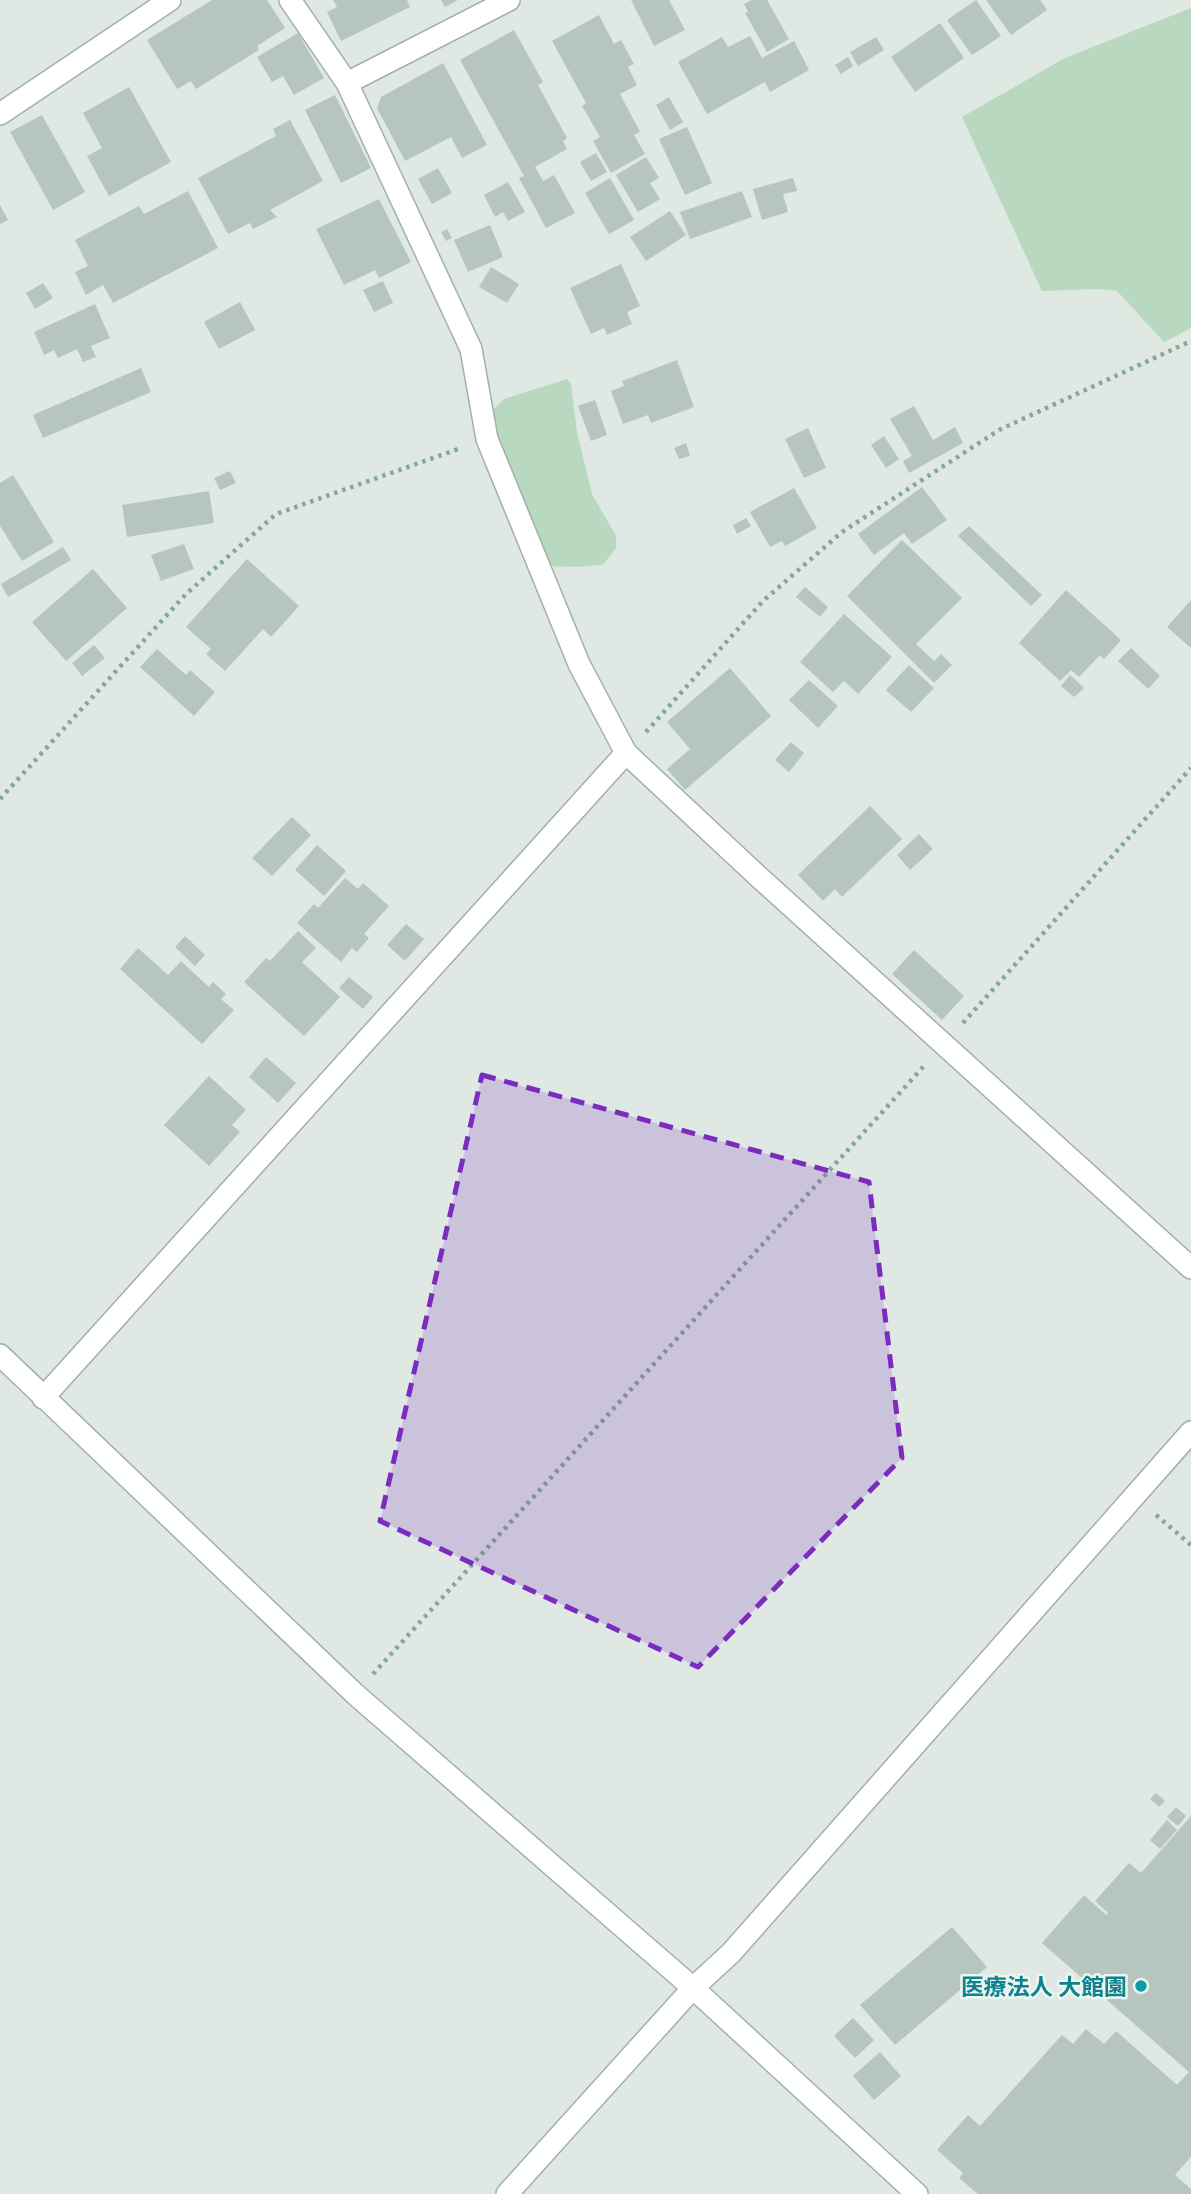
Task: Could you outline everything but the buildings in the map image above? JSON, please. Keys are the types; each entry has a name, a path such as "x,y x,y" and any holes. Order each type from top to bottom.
{"street":[{"path":"0,114 170,0"},
{"path":"290,0 347,83 471,349 487,439 579,664 626,753 761,879 1191,1268"},
{"path":"347,83 509,0"},
{"path":"43,1398 626,753"},
{"path":"0,1355 355,1694 693,1987 916,2194"},
{"path":"507,2194 693,1987 731,1953 1191,1432"}],"path":[{"path":"626,753 763,601 842,532 999,430 1191,341"},
{"path":"0,799 186,594 276,513 487,439"},
{"path":"355,1694 1191,768"},
{"path":"1135,1496 1191,1545"}],"highlighted area":[{"path":"482,1075 869,1182 902,1458 698,1667 380,1521"}],"green space":[{"path":"1191,8 1191,328 1164,342 1117,291 1042,291 962,117 1065,58"},
{"path":"567,379 571,384 577,432 592,494 616,536 616,548 603,565 549,566 490,413 504,399"}],"place":[{"name":"医療法人 大館園","path":"1141,1986"}]}
